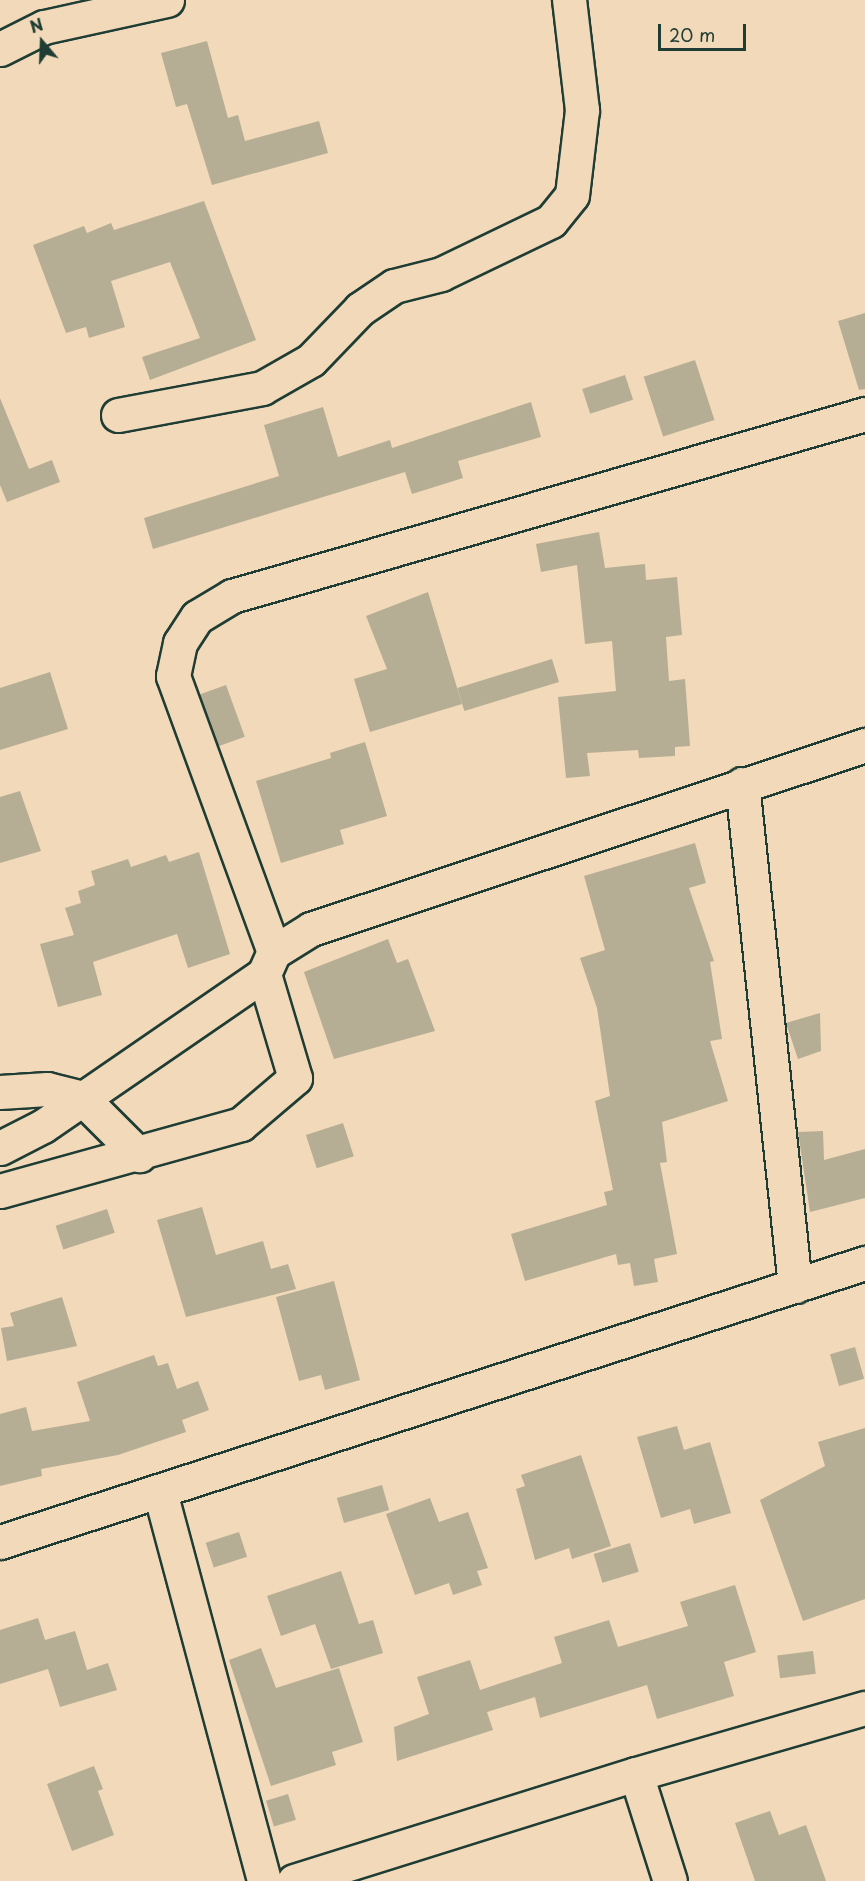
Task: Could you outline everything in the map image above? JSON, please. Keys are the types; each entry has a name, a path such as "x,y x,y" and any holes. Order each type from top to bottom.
{"street":[{"path":"0,49 44,27 167,0"},
{"path":"118,415 262,388 311,360 360,309 394,286 441,274 551,221 572,195 582,110 569,0"},
{"path":"0,1191 139,1155 241,1124 295,1078 269,963 172,676 180,643 197,617 232,596 865,414"},
{"path":"0,1148 43,1126 269,963 310,929 351,912 865,745"},
{"path":"742,784 795,1286"},
{"path":"0,1092 46,1089 82,1098 139,1155"},
{"path":"0,1542 865,1263"},
{"path":"160,1492 264,1881"},
{"path":"294,1881 636,1774 865,1708"},
{"path":"636,1774 670,1881"}],"building":[{"path":"207,41 228,118 238,115 245,141 319,121 328,153 212,185 187,104 176,107 161,53"},
{"path":"204,201 256,340 150,380 142,357 200,338 170,262 111,281 125,327 89,338 86,327 66,333 33,245 84,226 87,233 111,223 114,230"},
{"path":"865,313 865,389 859,390 838,321"},
{"path":"695,360 714,420 663,437 644,377"},
{"path":"625,375 633,400 590,414 582,389"},
{"path":"0,398 29,469 52,460 60,482 7,502 0,485"},
{"path":"531,402 541,437 458,461 463,478 412,494 405,472 153,549 144,518 279,476 264,425 323,407 338,457 390,440 392,448"},
{"path":"599,532 605,568 645,564 646,580 677,577 682,635 666,637 669,681 685,679 690,746 675,747 675,756 639,758 638,750 587,753 590,776 566,778 558,697 616,691 612,641 585,644 577,565 541,572 536,544"},
{"path":"428,592 462,704 370,732 354,679 387,669 366,616"},
{"path":"552,659 559,682 464,711 457,688"},
{"path":"50,672 68,729 0,750 0,688"},
{"path":"226,685 245,737 218,746 200,695"},
{"path":"365,742 387,816 340,830 344,844 281,863 256,781 331,758 330,753"},
{"path":"20,791 41,851 0,863 0,797"},
{"path":"695,843 706,883 689,888 714,961 710,962 722,1039 710,1041 728,1101 662,1122 667,1162 660,1163 677,1254 654,1259 658,1282 634,1286 630,1263 618,1265 616,1254 525,1281 511,1234 607,1205 604,1192 613,1190 595,1101 610,1096 597,1008 580,958 605,950 584,876"},
{"path":"199,852 230,954 188,968 177,934 93,962 102,995 58,1007 40,944 74,935 65,908 81,903 78,891 95,885 91,871 128,859 131,867 166,855 169,862"},
{"path":"388,939 397,963 408,959 435,1031 334,1059 304,972"},
{"path":"820,1013 821,1051 798,1059 786,1023"},
{"path":"343,1123 354,1156 317,1168 306,1135"},
{"path":"823,1131 824,1160 865,1149 865,1198 810,1212 798,1132"},
{"path":"202,1207 216,1255 263,1241 271,1269 288,1264 296,1289 186,1317 157,1220"},
{"path":"107,1209 115,1233 63,1249 56,1226"},
{"path":"334,1281 360,1380 325,1390 321,1375 299,1381 276,1297"},
{"path":"62,1297 77,1346 7,1361 1,1328 14,1326 10,1313"},
{"path":"855,1347 864,1379 839,1386 830,1354"},
{"path":"154,1355 158,1366 168,1363 177,1389 198,1381 209,1410 182,1420 186,1432 118,1455 41,1469 42,1476 0,1486 0,1414 26,1407 32,1431 90,1421 77,1382"},
{"path":"677,1426 684,1450 710,1442 731,1513 694,1524 690,1509 661,1518 637,1437"},
{"path":"865,1428 865,1599 803,1621 760,1500 825,1466 818,1442"},
{"path":"581,1455 611,1546 572,1559 569,1548 535,1560 516,1489 525,1486 521,1475"},
{"path":"382,1485 389,1510 344,1523 337,1498"},
{"path":"430,1498 439,1522 468,1512 488,1568 477,1571 482,1585 453,1595 449,1583 415,1595 386,1514"},
{"path":"239,1532 247,1557 214,1568 206,1543"},
{"path":"630,1543 639,1572 602,1583 594,1554"},
{"path":"341,1571 359,1624 373,1620 383,1653 331,1669 315,1624 281,1636 267,1596"},
{"path":"735,1585 756,1652 724,1662 734,1696 657,1719 647,1685 540,1718 535,1697 487,1712 493,1730 397,1761 394,1727 429,1714 417,1677 470,1660 480,1690 562,1663 554,1637 609,1620 618,1647 688,1626 680,1602"},
{"path":"38,1618 45,1640 75,1631 87,1670 108,1663 117,1690 60,1707 48,1669 0,1684 0,1630"},
{"path":"261,1648 276,1688 339,1668 363,1742 332,1752 336,1765 271,1786 229,1660"},
{"path":"813,1651 816,1674 780,1678 777,1655"},
{"path":"94,1766 103,1789 98,1791 114,1835 72,1851 47,1784"},
{"path":"288,1794 296,1820 274,1827 266,1801"},
{"path":"770,1811 779,1835 806,1825 826,1881 755,1881 735,1823"}]}
